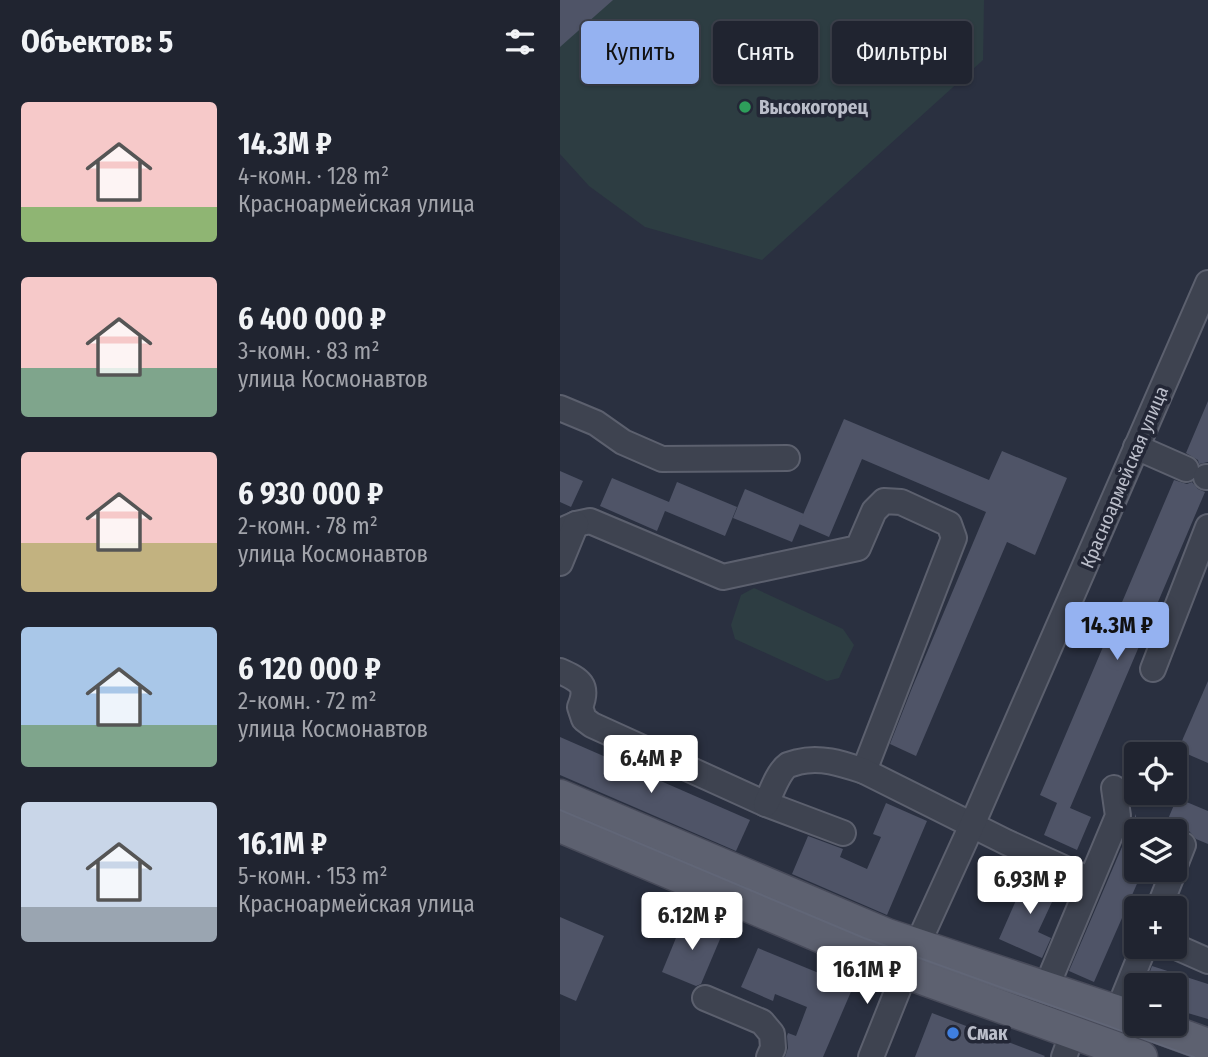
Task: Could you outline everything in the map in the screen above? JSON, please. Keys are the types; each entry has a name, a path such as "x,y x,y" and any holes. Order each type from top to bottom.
{"main road":[{"path":"560,796 874,930 911,959 1046,988 1124,1013"},
{"path":"560,826 911,959 1069,1044 1141,1057"},
{"path":"1184,1036 1208,1045"}],"street":[{"name":"Красноармейская улица","path":"872,1057 911,959 1208,283"},
{"path":"560,408 596,422 623,442 662,459 788,458"},
{"path":"1136,447 1200,474"},
{"path":"560,563 568,527 590,521 723,577 858,548 874,512 884,501 901,502 949,524 954,538 864,771"},
{"path":"1153,669 1208,527"},
{"path":"560,671 574,677 583,687 584,696 580,708 584,719 592,725 766,804 843,833"},
{"path":"766,804 777,780 788,765 819,760 841,763 864,771 1090,880"},
{"path":"1046,988 1118,816 1114,788"},
{"path":"1187,952 1208,961"},
{"path":"705,998 762,1022 772,1034 773,1048 769,1057"}],"shaded area":[{"name":"Высокогорец","path":"560,0 984,0 983,60 972,70 972,21 832,21 832,84 956,84 762,260 645,227 589,186 560,154"},
{"path":"754,588 843,629 854,645 839,678 827,681 735,639 731,625 741,595"}],"building":[{"path":"560,0 613,0 589,21 581,21 581,28 560,47"},
{"path":"1208,401 1208,462 1199,464 1198,460 1186,453"},
{"path":"844,419 989,480 1002,451 1067,478 1035,555 1007,542 916,756 890,744 986,512 862,459 829,537 799,524"},
{"path":"560,471 583,481 571,507 560,502"},
{"path":"612,478 669,502 677,482 737,507 725,536 665,511 657,531 600,506"},
{"path":"1174,480 1187,484 1192,482 1205,492 1070,808 1091,817 1077,850 1044,835 1057,803 1040,795"},
{"path":"745,489 804,514 792,542 733,518"},
{"path":"1208,681 1208,763 1187,754 1187,742 1181,742"},
{"path":"560,737 750,820 736,851 560,775"},
{"path":"1187,802 1208,811 1208,844 1187,831 1187,819 1168,819 1174,805 1187,805"},
{"path":"886,803 927,821 887,915 792,874 808,836 843,849 840,857 867,869 881,837 873,834"},
{"path":"1124,842 1124,882 1138,882 1132,896 1124,896 1124,913 1094,982 1069,971"},
{"path":"1028,873 1059,887 1038,932 1051,938 1042,958 999,939"},
{"path":"685,916 723,932 701,984 696,986 662,972"},
{"path":"560,917 604,936 576,1001 560,994"},
{"path":"758,948 853,987 823,1057 785,1057 788,1033 796,1036 807,1007 775,994 773,1001 741,987"},
{"path":"1152,966 1174,973 1149,973"},
{"path":"1187,977 1208,984 1208,1019 1187,1013"},
{"path":"932,1013 1045,1056 915,1057"}],"tram line":[{"path":"560,810 864,938 1194,1057"}],"place":[{"name":"Высокогорец","path":"745,107"},
{"name":"Смак","path":"953,1033"}]}
